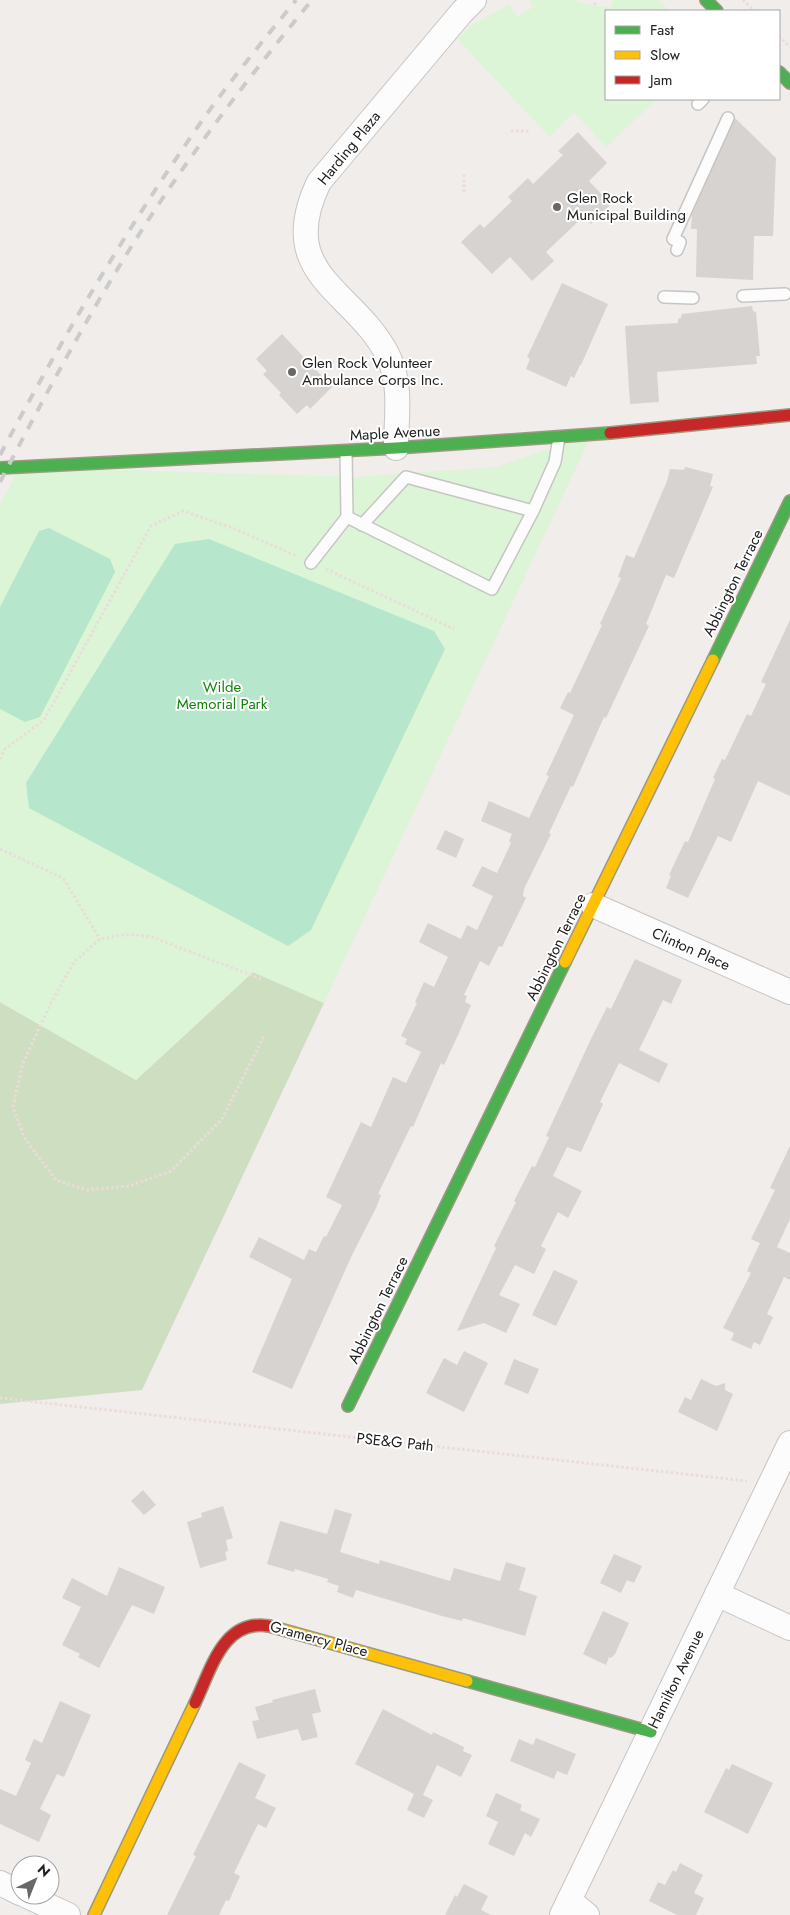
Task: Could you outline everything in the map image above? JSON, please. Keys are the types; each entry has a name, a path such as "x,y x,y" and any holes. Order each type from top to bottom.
{"street":[{"name":"Harding Plaza","path":"396,448 397,382 389,359 376,336 322,279 310,254 307,243 306,222 310,201 319,182 474,0"},
{"path":"706,0 716,10"},
{"path":"780,73 790,83"},
{"name":"Maple Avenue","path":"0,468 346,451 560,437 790,415"},
{"name":"Abbington Terrace","path":"348,1406 790,501"},
{"name":"Clinton Place","path":"592,905 790,992"},
{"name":"Hamilton Avenue","path":"573,1910 651,1732 790,1443"},
{"path":"717,1594 790,1628"},
{"name":"Gramercy Place","path":"94,1915 224,1642 235,1631 249,1625 263,1624 277,1627 651,1732"},
{"path":"46,1905 68,1915"}],"lane":[{"path":"677,250 680,242 673,239 728,118"},
{"path":"743,296 785,294"},
{"path":"664,297 693,298"},
{"path":"347,517 492,588 534,511 555,462 560,437"},
{"path":"312,563 347,517 346,451"},
{"path":"362,525 406,477 534,511"}],"path":[{"path":"595,5 596,0"},
{"path":"743,0 753,10"},
{"path":"780,37 790,47"},
{"path":"511,131 529,131"},
{"path":"464,174 464,192"},
{"path":"0,759 5,749 44,720 151,526 183,511 235,529 454,629"},
{"path":"0,849 62,878 100,939"},
{"path":"261,979 152,937 130,934 100,939 74,962 51,1003 23,1063 13,1107 25,1139 56,1180 87,1190 129,1186 171,1171 222,1119 264,1036"},
{"name":"PSE&G Path","path":"0,1398 770,1484"}],"green space":[{"path":"529,0 577,0 577,2 610,8 613,0 658,0 669,10 605,10 605,100 656,100 606,147 574,112 550,137 460,42 459,37 475,22 509,4 518,17 533,7"},
{"name":"Wilde Memorial Park","path":"592,434 324,1003 253,972 136,1080 0,1002 0,505 20,467 358,477 496,467"},
{"path":"49,528 110,559 115,572 40,717 25,722 0,709 0,607 39,531"},
{"path":"209,539 434,631 445,649 311,930 288,946 29,808 26,783 175,544"},
{"path":"253,972 324,1003 142,1390 0,1404 0,1002 136,1080"}],"building":[{"path":"735,118 776,158 773,236 754,236 753,280 696,277 697,229 691,229 692,214"},
{"name":"Glen Rock Municipal Building","path":"578,132 607,163 589,181 611,204 591,224 584,216 546,252 554,261 532,281 510,257 492,274 461,242 480,224 484,228 512,201 508,197 528,178 533,184 563,155 558,151"},
{"path":"562,283 608,304 581,365 574,378 571,376 566,387 526,369 530,359 527,357"},
{"path":"752,306 753,311 756,312 760,356 756,356 757,364 657,372 659,402 630,404 625,326 678,323 678,319 681,318 682,314"},
{"name":"Glen Rock Volunteer Ambulance Corps Inc.","path":"282,334 332,387 310,409 307,405 297,414 263,374 267,371 256,359"},
{"path":"685,467 713,474 710,486 713,487 674,578 666,575 646,624 649,626 606,718 604,717 573,787 571,786 549,833 551,834 524,889 523,896 526,898 502,947 499,946 489,966 480,961 464,995 467,996 465,1002 471,1005 459,1033 444,1065 441,1063 413,1127 411,1126 378,1194 381,1195 376,1208 352,1255 292,1389 252,1372 292,1279 249,1257 259,1237 304,1260 309,1249 316,1252 324,1236 326,1237 342,1205 326,1197 361,1122 371,1127 393,1077 406,1083 421,1052 405,1044 407,1039 401,1036 417,1003 415,1002 424,982 434,987 448,957 419,942 428,923 461,939 467,925 477,930 493,896 472,886 482,866 497,873 511,843 509,841 512,834 481,821 489,801 529,818 549,776 546,775 574,715 560,708 568,692 570,693 602,625 600,624 621,578 618,577 626,555 634,558 667,481 670,469 684,470"},
{"path":"790,620 790,796 758,781 731,842 718,836 688,898 666,888 671,876 669,875 685,841 688,842 722,759 725,760 747,714 751,716 766,684 761,682"},
{"path":"445,830 464,839 456,858 436,849"},
{"path":"635,959 682,980 671,1004 663,1000 639,1050 668,1064 659,1083 619,1063 600,1102 603,1104 581,1152 567,1147 553,1176 582,1191 568,1218 558,1212 541,1246 546,1249 534,1274 515,1265 499,1295 520,1304 506,1333 484,1323 457,1331 496,1248 494,1246 516,1202 514,1201 532,1166 535,1167 549,1137 546,1136 590,1041 607,1007 611,1009"},
{"path":"790,1146 790,1219 777,1247 790,1253 790,1280 784,1277 767,1314 773,1317 760,1345 754,1342 751,1349 731,1340 734,1333 723,1328 751,1273 747,1271 760,1243 751,1239 775,1190 770,1188"},
{"path":"554,1270 578,1281 556,1326 532,1315"},
{"path":"464,1351 488,1363 464,1412 426,1393 444,1358 457,1365"},
{"path":"514,1359 539,1369 528,1394 504,1384"},
{"path":"701,1379 716,1386 725,1383 725,1390 733,1394 717,1431 678,1412 685,1397 691,1400"},
{"path":"143,1490 156,1505 144,1515 131,1501"},
{"path":"223,1506 233,1538 226,1540 228,1551 225,1552 227,1560 200,1568 187,1522 202,1517 201,1513"},
{"path":"335,1509 352,1514 340,1552 379,1564 380,1560 450,1581 454,1568 500,1581 506,1562 526,1568 519,1590 537,1596 525,1636 463,1618 462,1621 442,1616 356,1590 353,1598 337,1592 339,1586 327,1582 328,1579 295,1569 294,1572 267,1564 280,1521 327,1534"},
{"path":"614,1554 642,1566 634,1583 627,1580 621,1593 600,1583"},
{"path":"119,1567 165,1587 154,1614 132,1605 99,1668 78,1657 80,1654 62,1645 81,1607 62,1598 72,1578 107,1596"},
{"path":"603,1611 629,1623 615,1654 611,1658 609,1657 606,1665 583,1654"},
{"path":"315,1689 321,1712 312,1714 318,1737 302,1741 298,1729 257,1739 252,1721 259,1720 255,1707 273,1702 272,1700"},
{"path":"60,1701 91,1715 64,1777 57,1774 40,1809 51,1815 39,1842 0,1824 0,1789 16,1796 31,1763 25,1760 34,1739 42,1743"},
{"path":"383,1709 432,1735 433,1732 464,1747 463,1751 472,1755 461,1777 437,1765 423,1795 433,1800 424,1818 407,1810 414,1794 355,1764"},
{"path":"536,1738 576,1754 567,1775 557,1771 554,1779 510,1761 519,1739 533,1745"},
{"path":"239,1762 266,1775 255,1798 276,1808 266,1828 258,1824 234,1873 240,1876 229,1901 226,1900 219,1915 167,1915 196,1856 193,1855"},
{"path":"732,1764 773,1783 748,1834 704,1812 726,1768 729,1770"},
{"path":"496,1793 522,1805 520,1810 540,1819 531,1837 525,1833 514,1856 488,1844 498,1822 486,1816"},
{"path":"680,1863 703,1875 694,1893 704,1898 696,1915 677,1915 649,1901 658,1882 665,1885 673,1870 676,1872"},
{"path":"464,1884 488,1896 481,1910 491,1915 445,1915 455,1895 457,1897"}],"railway":[{"path":"0,455 70,329 172,165 210,109 296,0"},
{"path":"0,482 71,349 139,235 210,131 312,0"}],"traffic: fast":[{"path":"706,0 716,10"},
{"path":"780,73 790,83"},
{"path":"0,468 396,448 610,433"},
{"path":"713,660 790,501"},
{"path":"348,1406 565,962"},
{"path":"467,1681 651,1732"}],"traffic: slow":[{"path":"565,962 713,660"},
{"path":"269,1626 467,1681"},
{"path":"94,1915 195,1703"}],"traffic: jam":[{"path":"610,433 790,415"},
{"path":"195,1703 213,1662 230,1638 240,1630 253,1626 269,1626"}],"place":[{"name":"Glen Rock Municipal Building","path":"557,207"},
{"name":"Glen Rock Volunteer Ambulance Corps Inc.","path":"292,372"}]}
